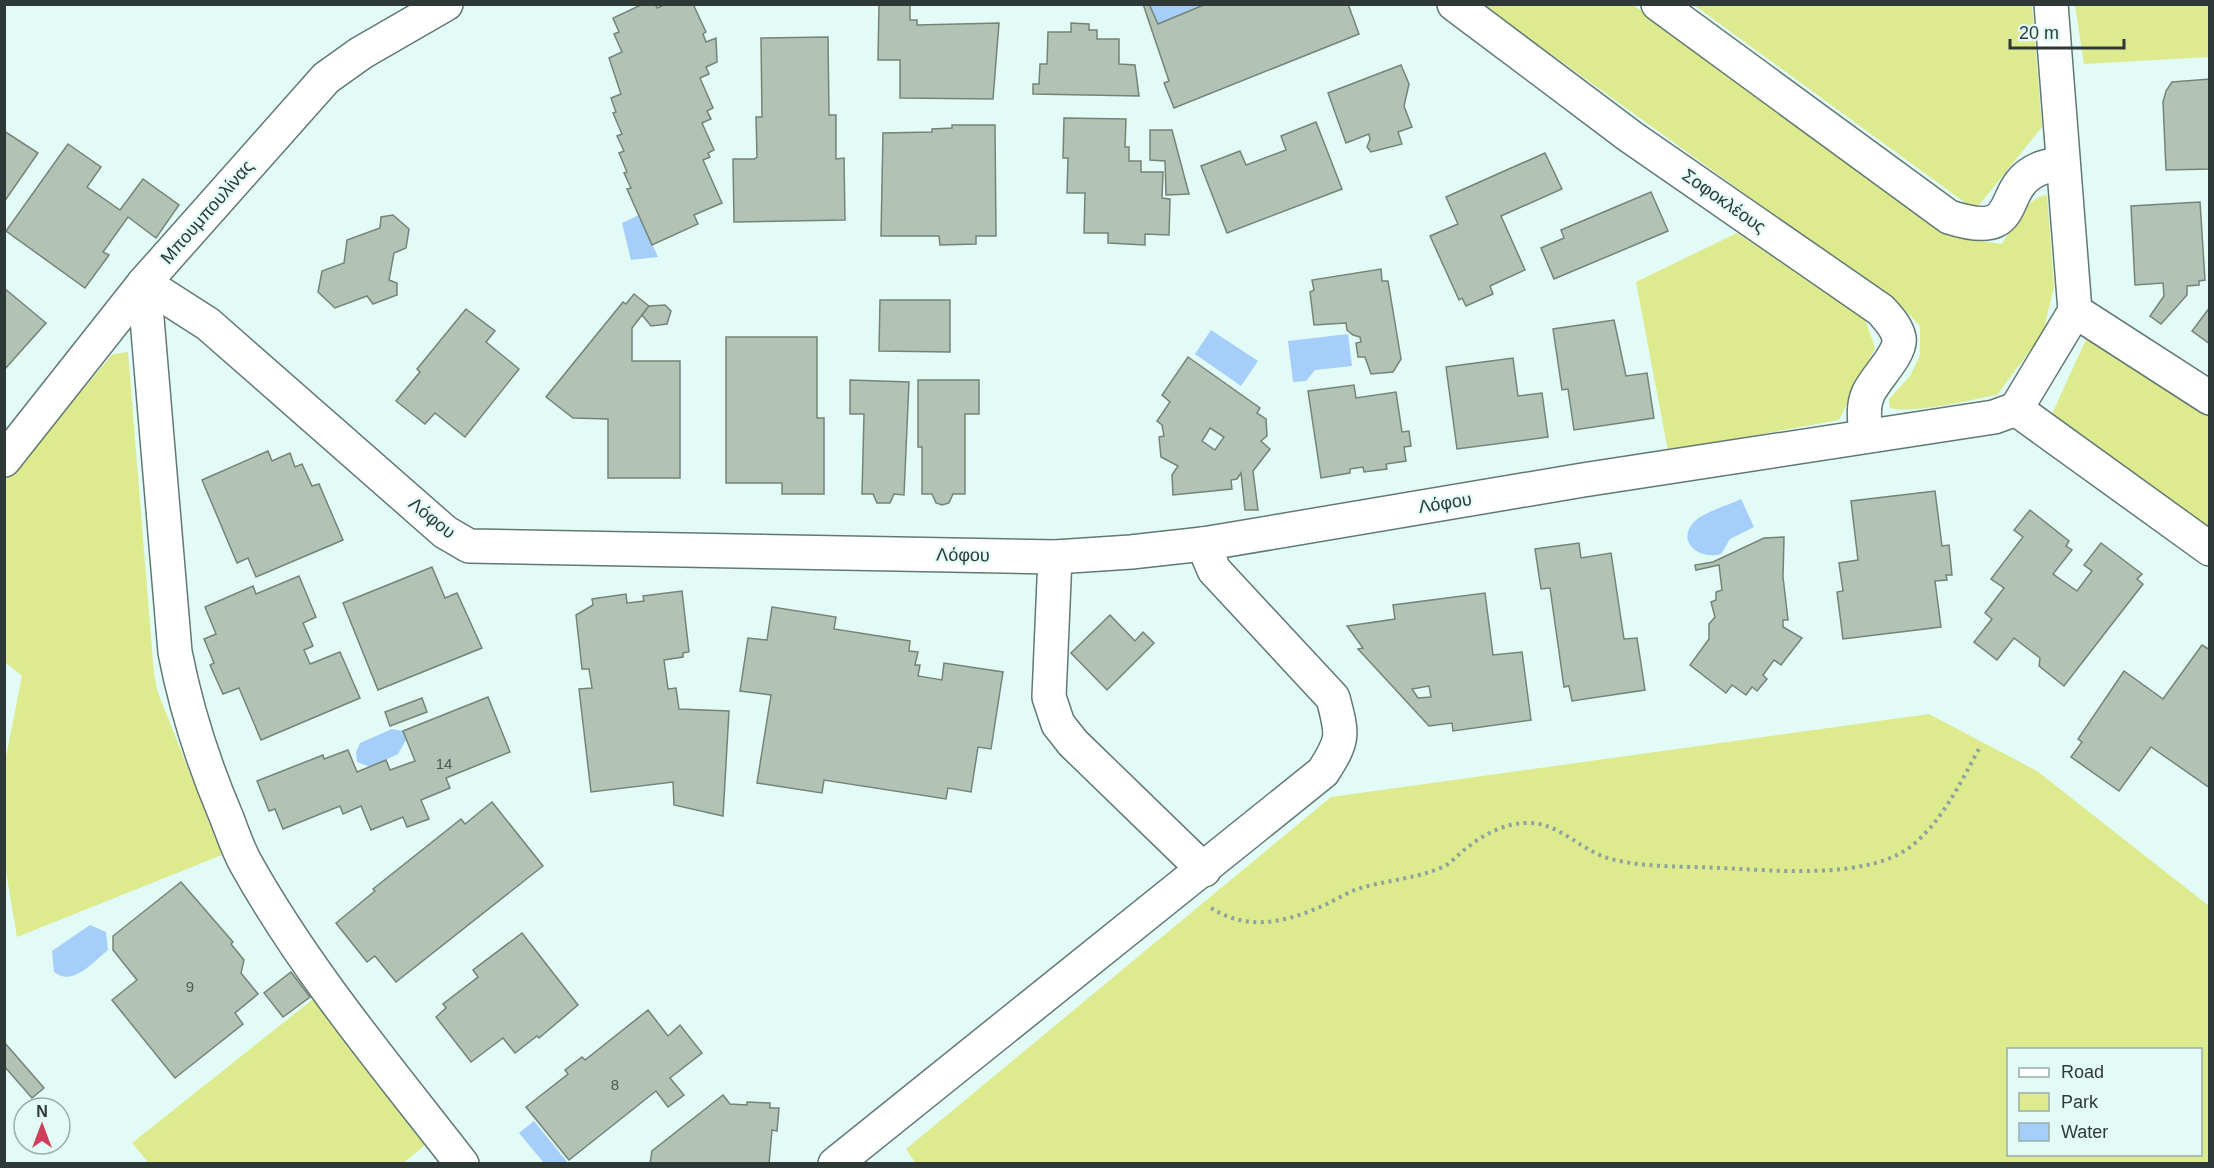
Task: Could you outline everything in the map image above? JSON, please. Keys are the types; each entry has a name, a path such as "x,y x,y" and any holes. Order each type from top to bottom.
{"street":[{"name":"Μπουμπουλίνας","path":"4,459 144,283 326,78 361,53 446,4"},
{"name":"Σοφοκλέους","path":"1454,4 1631,137 1881,310 1899,337 1898,349 1867,396 1864,411 1866,436"},
{"path":"1658,4 1948,217 1970,224 1987,224 2002,217 2026,177 2039,169 2062,164"},
{"path":"2051,4 2075,311 2016,409 2210,549"},
{"name":"Λόφου","path":"144,283 208,324 445,532 469,546 1055,557 1203,544 1994,417 2016,409"},
{"path":"144,283 175,651 184,700 199,750 244,860 288,930 331,995 462,1164"},
{"path":"2075,311 2210,398"},
{"path":"835,1164 1323,772 1341,745 1340,723 1334,698 1214,570 1203,544"},
{"path":"1055,557 1049,697 1058,724 1196,876"}],"path":[{"path":"1196,876 1211,909 1235,921 1266,923 1311,911 1362,887 1412,878 1446,866 1494,830 1525,823 1552,826 1579,844 1610,859 1650,865 1801,872 1851,868 1887,859 1913,845 1942,815 1980,747"}],"green space":[{"path":"1483,5 1633,5 1923,210 1973,240 2002,244 2026,207 2039,197 2047,195 2054,287 2043,333 1997,395 1927,408 1890,408 1889,399 1910,376 1920,355 1920,326 1902,307"},
{"path":"1694,5 2032,5 2042,127 1975,210"},
{"path":"2075,5 2209,5 2209,57 2084,64"},
{"path":"1737,233 1865,319 1875,348 1839,420 1668,451 1636,282"},
{"path":"2088,335 2209,416 2209,534 2052,414"},
{"path":"128,352 154,674 157,690 222,855 17,937 4,860 5,762 22,676 5,662 5,480 113,354"},
{"path":"1929,714 2037,771 2209,906 2209,1163 916,1164 906,1149 1331,797"},
{"path":"317,996 430,1141 402,1164 149,1163 132,1143"}],"water":[{"path":"1149,5 1206,5 1158,24"},
{"path":"639,215 658,257 631,260 622,223"},
{"path":"1211,330 1258,361 1241,386 1195,354"},
{"path":"1348,334 1352,366 1315,370 1306,381 1293,382 1288,341"},
{"path":"1741,499 1754,527 1730,539 1721,554 1706,554 1693,548 1687,537 1693,523 1709,512"},
{"path":"392,729 403,731 406,740 398,754 370,767 357,762 356,752 360,743"},
{"path":"90,925 106,932 108,950 75,975 61,976 54,972 52,951"},
{"path":"534,1121 568,1163 544,1163 519,1133"}],"building":[{"path":"643,4 655,4 657,8 666,4 693,4 706,32 703,34 706,42 716,38 717,62 706,67 709,74 700,78 713,108 707,111 711,119 702,123 714,150 708,153 710,157 703,160 722,203 694,215 698,224 652,245 627,189 631,188 619,153 624,151 617,136 622,134 613,113 616,112 611,98 621,94 609,58 622,52 614,34 619,32 613,18"},
{"path":"879,4 910,4 910,20 917,20 917,25 999,23 993,99 900,98 900,60 878,60"},
{"path":"1143,4 1149,4 1158,24 1206,4 1348,4 1359,34 1174,108 1164,83 1169,81"},
{"path":"1071,23 1089,24 1089,30 1097,30 1097,39 1119,39 1119,64 1135,65 1139,96 1033,94 1033,84 1039,84 1040,64 1047,64 1048,32 1071,32"},
{"path":"828,37 829,115 836,115 836,159 844,158 845,220 734,222 733,159 757,157 756,117 762,117 761,38"},
{"path":"1401,65 1409,84 1404,106 1412,127 1398,132 1402,144 1371,152 1367,147 1369,134 1346,143 1328,93"},
{"path":"2210,79 2210,169 2166,170 2163,102 2166,91 2172,82"},
{"path":"1064,118 1126,119 1125,147 1129,147 1129,161 1141,161 1141,172 1163,172 1162,198 1170,199 1169,235 1145,234 1145,245 1108,243 1108,233 1084,233 1085,193 1067,193 1068,158 1063,158"},
{"path":"1316,122 1342,189 1227,233 1201,166 1240,151 1246,165 1286,150 1281,136"},
{"path":"952,125 995,125 996,236 976,236 976,244 940,245 939,236 881,236 883,133 932,132 932,129 952,128"},
{"path":"1150,130 1172,130 1189,194 1166,195 1165,161 1150,160"},
{"path":"4,131 38,153 4,202"},
{"path":"68,144 101,167 87,187 120,210 143,179 179,205 156,238 128,217 103,252 109,255 85,288 6,231"},
{"path":"1545,153 1562,189 1501,216 1525,270 1490,286 1493,294 1466,306 1462,298 1459,300 1430,236 1458,224 1446,197"},
{"path":"1651,192 1668,231 1554,279 1541,248 1564,238 1561,230"},
{"path":"2200,202 2205,280 2199,281 2199,285 2187,286 2187,295 2161,324 2150,316 2164,296 2163,283 2135,285 2131,206"},
{"path":"393,215 409,229 406,248 394,253 389,280 397,283 397,295 373,304 367,296 335,308 318,292 322,271 344,263 347,240 380,228 381,217"},
{"path":"1381,269 1382,281 1388,281 1401,359 1393,372 1371,374 1365,357 1358,357 1356,343 1361,342 1360,337 1347,330 1346,323 1314,325 1310,292 1314,290 1312,280"},
{"path":"4,288 46,323 4,370"},
{"path":"634,294 649,306 632,328 632,361 680,361 680,478 608,478 608,419 573,418 546,397 623,302 626,304"},
{"path":"880,300 950,300 950,352 879,351"},
{"path":"665,305 671,311 667,324 651,326 642,315 649,306"},
{"path":"2210,307 2210,344 2192,331"},
{"path":"466,309 495,331 486,342 519,369 465,437 435,413 425,424 396,401 420,372 417,369"},
{"path":"1614,320 1626,376 1647,373 1654,418 1574,430 1568,389 1562,390 1553,329"},
{"path":"726,337 817,337 817,418 824,418 824,494 782,494 782,483 726,483"},
{"path":"1188,357 1260,408 1257,413 1266,419 1267,436 1261,441 1270,449 1253,471 1258,510 1245,510 1241,473 1237,479 1231,480 1232,489 1173,495 1172,475 1178,466 1161,457 1159,437 1164,436 1162,425 1157,421 1170,402 1162,395","holes":["1210,428 1224,437 1215,450 1202,441"]},
{"path":"1513,358 1518,396 1542,393 1548,437 1457,449 1446,367"},
{"path":"850,380 909,382 904,495 894,494 890,503 877,503 873,494 862,494 864,414 850,414"},
{"path":"918,380 979,380 979,414 965,414 965,494 953,494 949,503 942,505 936,503 932,494 922,494 922,447 918,447"},
{"path":"1354,385 1356,398 1396,392 1402,432 1409,431 1411,446 1404,447 1406,461 1386,464 1387,469 1364,472 1363,467 1350,469 1350,473 1321,478 1308,391"},
{"path":"268,451 272,461 290,453 295,467 302,464 312,486 319,484 343,540 256,577 248,558 237,563 202,480"},
{"path":"1935,491 1942,546 1949,545 1952,575 1946,575 1947,580 1935,581 1941,627 1843,639 1837,592 1843,591 1839,563 1858,560 1851,501"},
{"path":"2030,510 2069,541 2066,546 2072,550 2053,574 2077,591 2092,571 2084,565 2101,543 2142,574 2137,579 2143,584 2064,686 2039,666 2040,658 2014,638 1997,660 1974,642 1992,619 1985,613 2004,588 1991,579 2023,537 2014,530"},
{"path":"1784,537 1783,577 1788,620 1783,620 1783,627 1802,638 1781,665 1774,660 1763,675 1767,679 1757,691 1752,687 1746,695 1732,685 1726,693 1690,665 1709,639 1709,624 1715,617 1711,602 1716,600 1716,592 1722,590 1719,565 1696,570 1695,565 1713,562 1764,538"},
{"path":"1579,543 1581,558 1611,553 1624,639 1637,638 1645,690 1572,701 1569,686 1564,687 1550,588 1541,589 1535,549"},
{"path":"432,567 445,598 457,593 482,648 378,690 343,603"},
{"path":"299,576 316,617 303,623 313,646 304,650 310,664 340,652 360,698 261,740 239,688 223,694 210,665 214,663 204,639 216,634 205,607 253,586 256,594"},
{"path":"682,591 689,652 683,653 683,657 664,660 668,689 676,688 679,709 729,711 723,816 674,805 673,782 591,792 579,689 592,688 589,669 582,669 576,615 593,605 592,599 626,594 627,603 644,601 643,596"},
{"path":"1485,593 1493,655 1522,652 1531,720 1453,731 1452,723 1429,726 1358,649 1363,648 1347,626 1395,619 1393,605","holes":["1429,686 1431,697 1418,698 1412,689"]},
{"path":"772,607 836,617 834,629 910,641 909,651 918,652 915,665 920,665 918,676 942,680 944,663 1003,672 991,749 978,747 971,792 948,788 946,799 824,780 822,793 757,783 771,695 740,691 748,638 767,640"},
{"path":"1110,615 1135,641 1143,632 1154,643 1107,690 1071,653"},
{"path":"2202,645 2210,650 2210,788 2151,747 2119,791 2071,757 2082,742 2078,739 2124,671 2163,699"},
{"path":"488,697 510,752 446,778 450,788 421,800 429,819 407,827 403,817 371,830 361,806 343,814 340,806 283,829 275,809 269,811 257,781 323,755 324,759 348,750 357,772 386,760 390,770 415,761 403,731"},
{"path":"422,698 427,712 390,726 385,712"},
{"path":"492,802 543,866 396,982 375,956 367,962 336,923 375,891 373,889 461,819 465,824"},
{"path":"181,882 233,942 231,944 244,960 241,973 258,994 235,1013 243,1024 175,1078 112,1000 137,980 113,950 113,936"},
{"path":"522,933 578,1005 539,1038 537,1036 515,1053 503,1038 471,1062 436,1017 446,1008 443,1004 478,977 473,970"},
{"path":"291,972 310,997 283,1017 264,993"},
{"path":"648,1010 668,1036 680,1025 702,1053 670,1078 684,1095 668,1107 656,1091 569,1160 526,1107 568,1074 565,1070 582,1057 585,1060"},
{"path":"4,1042 44,1088 34,1096 30,1096 4,1066"},
{"path":"723,1095 730,1104 770,1103 770,1108 779,1108 777,1131 772,1130 769,1164 650,1164 652,1151"}]}
